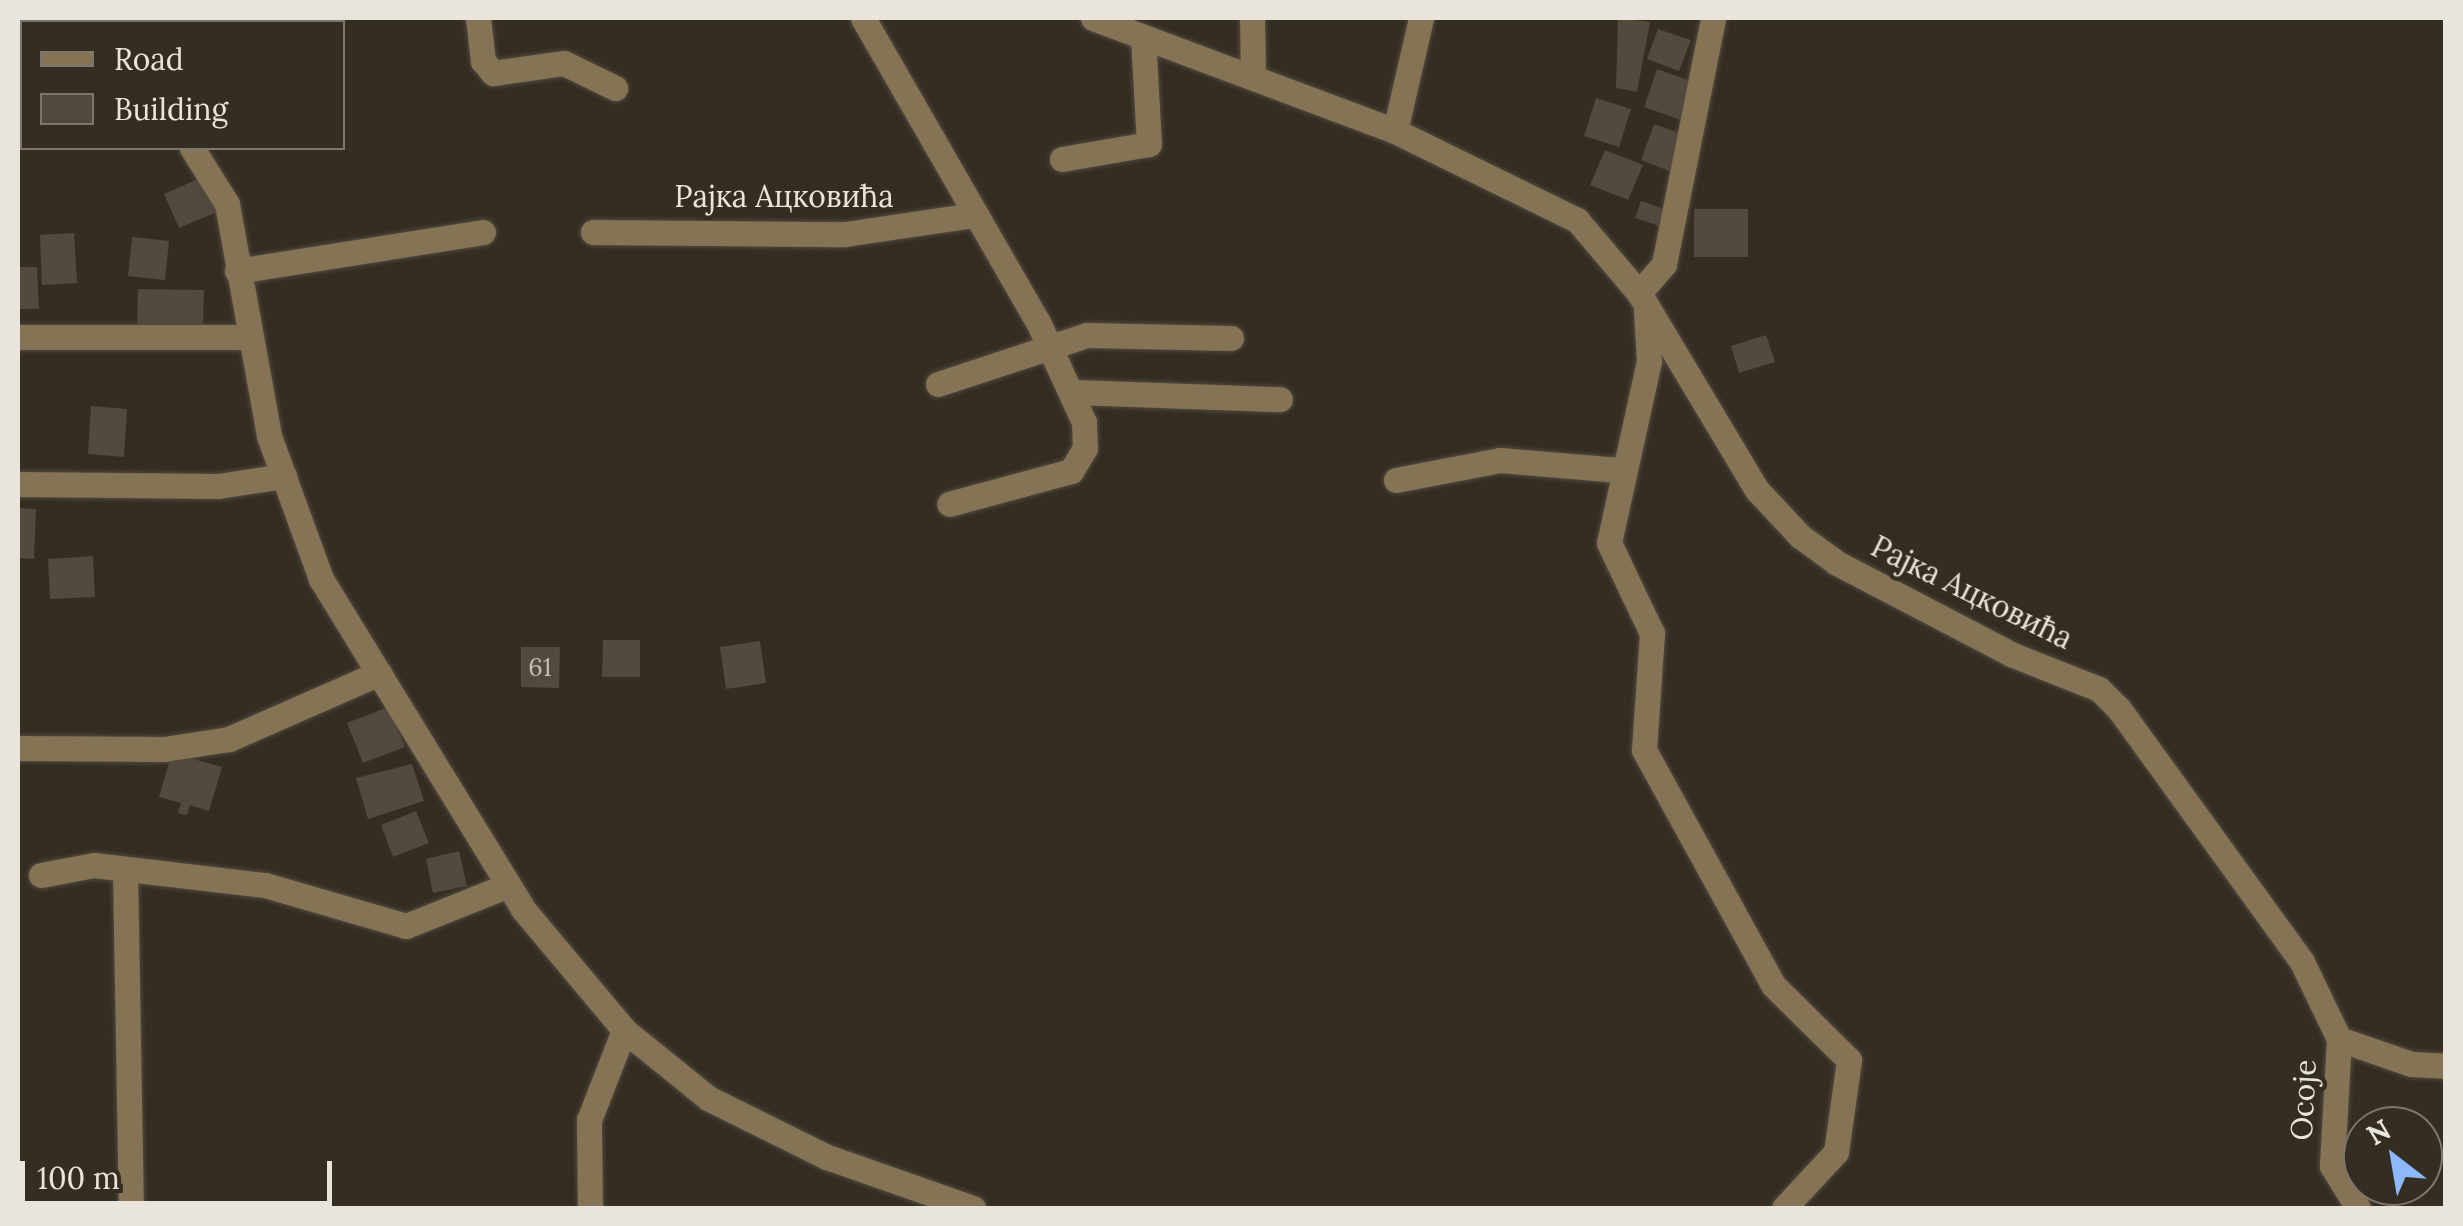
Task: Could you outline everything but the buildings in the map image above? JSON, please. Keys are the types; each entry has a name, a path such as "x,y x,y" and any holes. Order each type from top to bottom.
{"street":[{"path":"478,18 483,61 493,73 564,63 615,88"},
{"path":"863,18 1075,392 1085,432 1076,467 949,504"},
{"name":"Рајка Ацковића","path":"1093,18 1395,130 1557,205 1601,242 1642,297 1718,430 1800,536 1836,563 2013,655 2098,689 2118,709 2302,962 2338,1039"},
{"path":"1252,18 1253,76"},
{"path":"1395,130 1420,18"},
{"path":"1713,18 1664,264 1642,297 1649,361 1619,470 1609,544 1652,633 1644,750 1773,984 1848,1060 1836,1152 1784,1208"},
{"path":"1062,159 1149,144 1142,38"},
{"path":"193,150 224,194 246,337 284,476 327,591 506,886 624,1030 764,1130 972,1208"},
{"name":"Рајка Ацковића","path":"593,232 845,234 973,215"},
{"path":"236,271 483,232"},
{"path":"938,384 1087,335 1231,338"},
{"path":"18,337 246,337"},
{"path":"1075,392 1280,399"},
{"path":"1396,480 1500,460 1619,470"},
{"path":"18,484 218,486 284,476"},
{"path":"18,748 164,750 228,739 379,673"},
{"path":"41,876 94,866 309,892 356,917 406,926 506,886"},
{"path":"124,869 131,1208"},
{"path":"590,1208 589,1120 624,1030"},
{"name":"Осоје","path":"2358,1208 2332,1166 2338,1039 2446,1066"}]}
